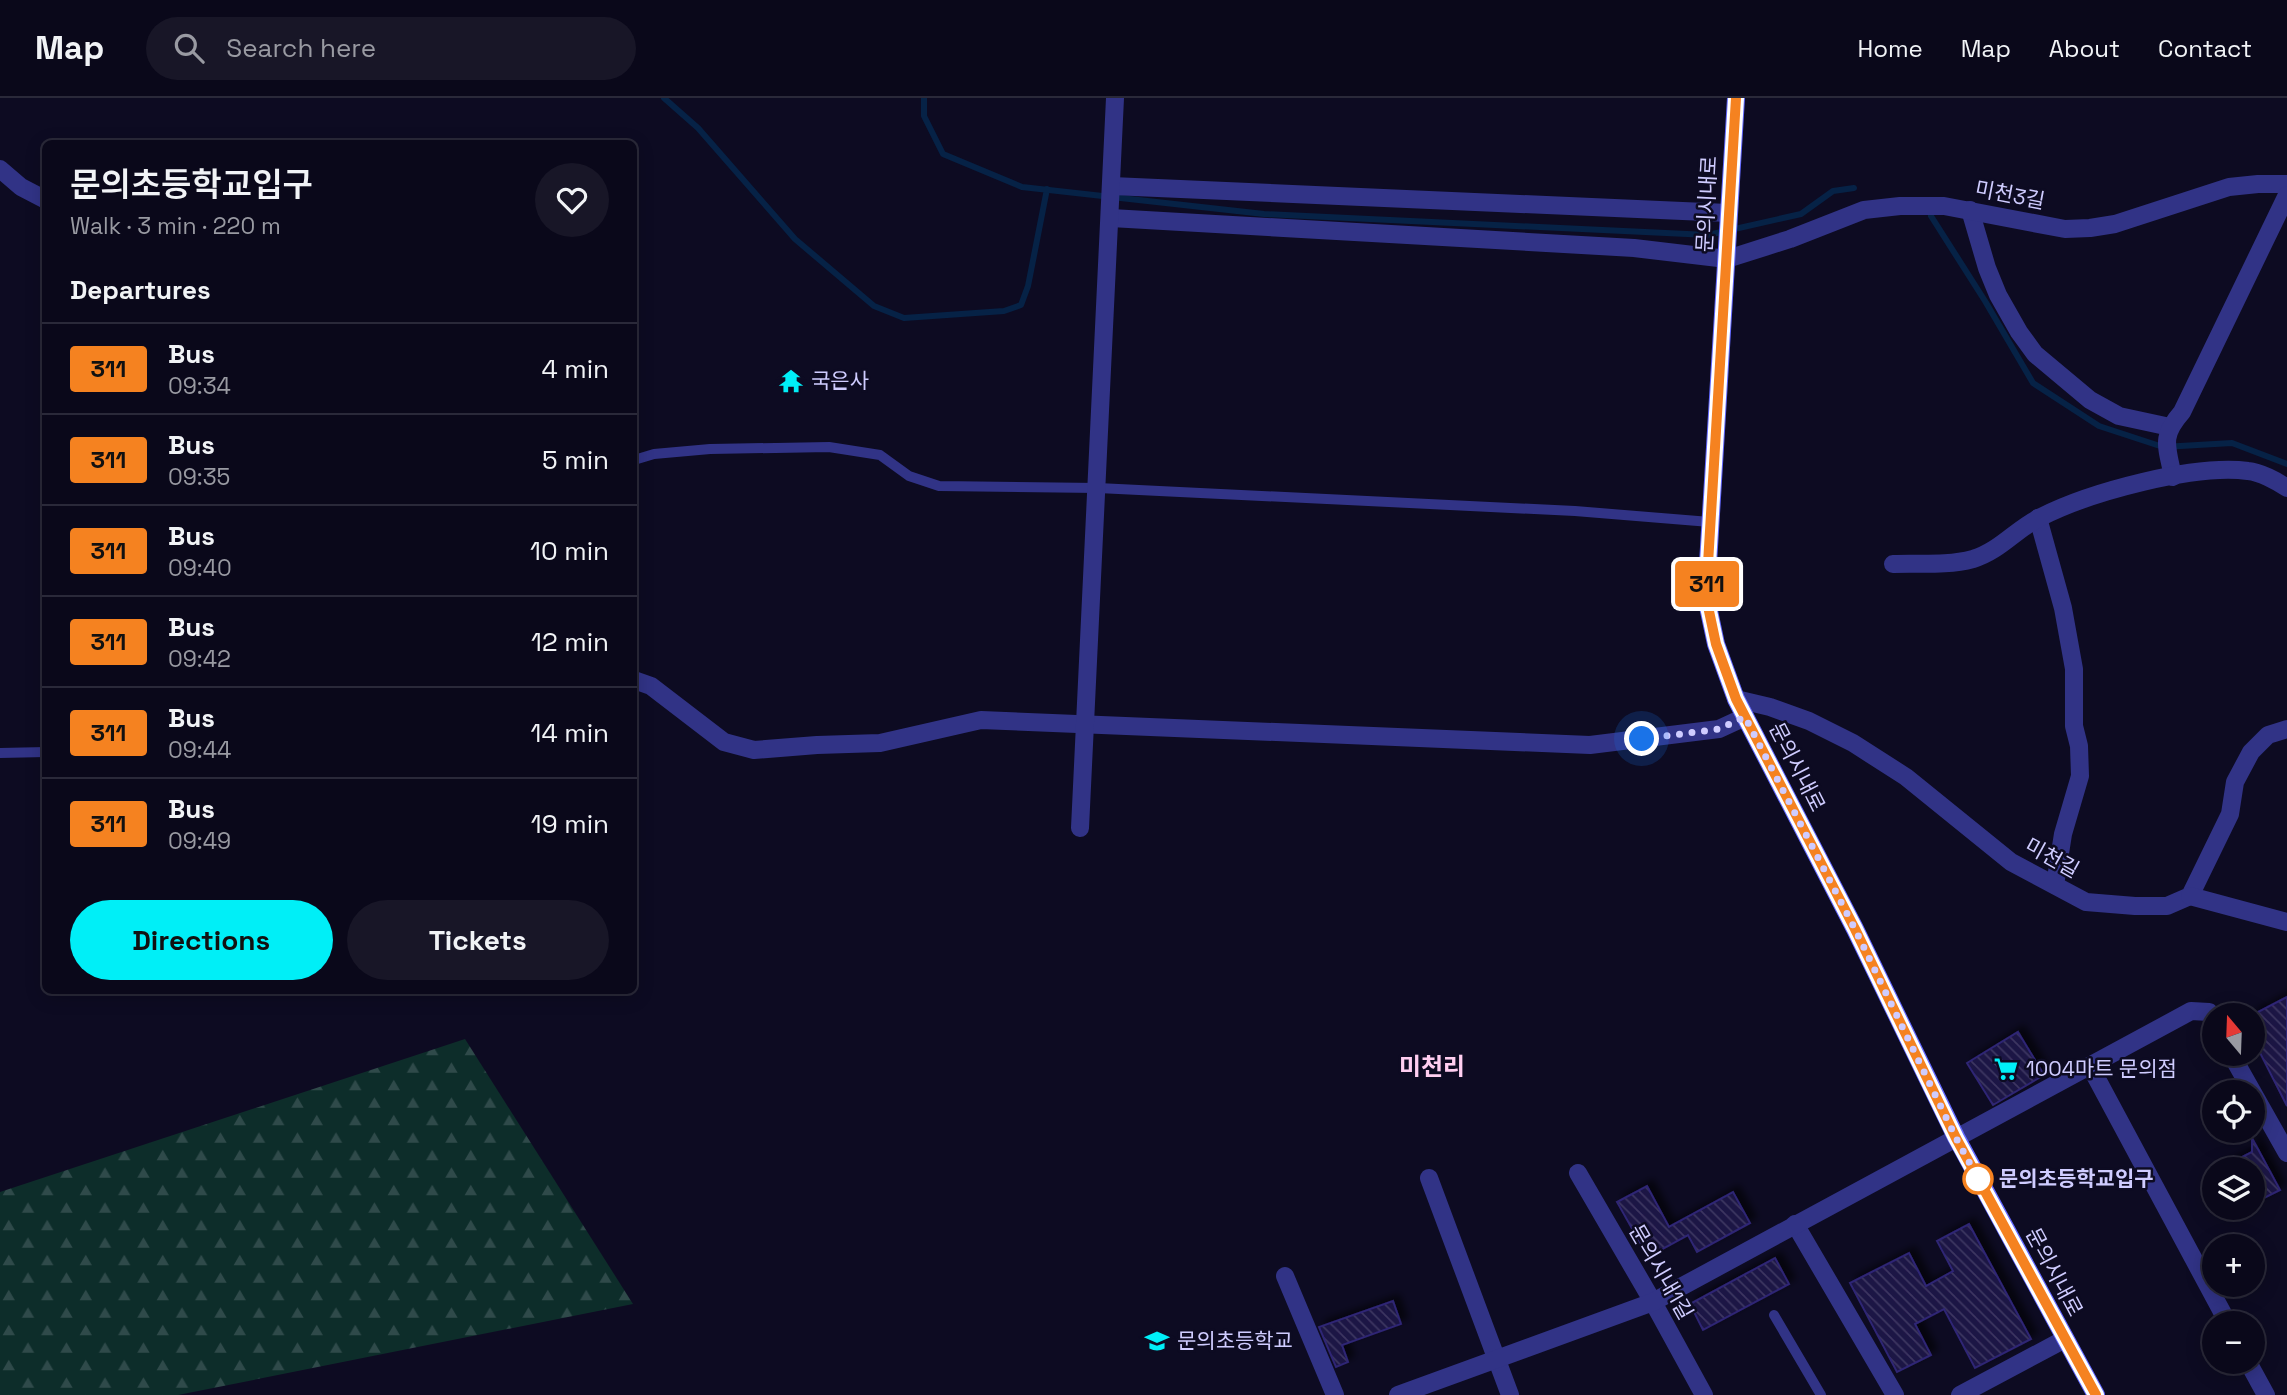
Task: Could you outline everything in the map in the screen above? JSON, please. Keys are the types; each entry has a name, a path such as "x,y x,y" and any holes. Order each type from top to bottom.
{"street":[{"path":"1080,828 1115,98"},
{"name":"문의시내로","path":"1736,98 1706,597 1716,644 1736,699 1855,929 1956,1138 2096,1395"},
{"path":"0,169 21,187 42,198"},
{"name":"미천3길","path":"1726,251 1790,239 1864,210 1900,206 1944,206 2066,229 2090,228 2115,223 2229,187 2287,184"},
{"path":"1112,189 1728,217"},
{"path":"2172,471 2168,431 2182,412 2287,195"},
{"path":"1970,210 1998,295 2035,354 2090,400 2119,416 2168,431"},
{"path":"1111,214 1634,248 1726,251"},
{"path":"1893,564 1946,563 1973,559 1992,550 2038,518 2098,493 2172,471 2250,471 2287,488"},
{"path":"2038,518 2063,608 2074,669 2074,726 2079,746 2080,776 2063,834 2054,885"},
{"path":"637,681 651,686 724,742 754,750 880,743 981,720 1590,746 1719,729 1745,717"},
{"name":"미천길","path":"1736,699 1770,707 1809,721 1853,743 1906,777 2011,862 2087,902 2167,906 2190,896"},
{"path":"2287,729 2268,735 2251,752 2235,782 2230,814 2190,896 2287,922"},
{"path":"1398,1395 1653,1302 2190,1011 2202,1012"},
{"path":"2090,1066 2222,1311"},
{"path":"2239,1066 2282,1131 2287,1153"},
{"name":"문의시내1길","path":"1578,1172 1703,1395"},
{"path":"1429,1178 1510,1395"},
{"path":"1795,1224 1895,1395"},
{"path":"1285,1276 1335,1395"},
{"path":"1960,1395 2065,1339"},
{"path":"2255,1374 2266,1395"}],"lane":[{"path":"637,459 654,454 710,449 829,447 880,455 909,476 939,485 1098,488 1575,511 1710,522"},
{"path":"0,753 42,752"},
{"path":"1774,1315 1821,1395"}],"green space":[{"path":"465,1039 633,1304 178,1395 0,1395 0,1192"}],"building":[{"path":"2287,997 2287,1106 2265,1063 2265,1008"},
{"name":"1004마트 문의점","path":"2018,1032 2044,1075 1993,1105 1967,1063"},
{"path":"2252,1143 2255,1143 2262,1157 2242,1157 2252,1152"},
{"path":"2265,1162 2280,1190 2265,1198"},
{"path":"1647,1186 1669,1227 1733,1192 1750,1223 1697,1252 1688,1235 1648,1257 1617,1202"},
{"path":"1969,1224 2031,1339 1975,1368 1944,1309 1915,1324 1931,1355 1897,1372 1850,1283 1909,1253 1926,1286 1953,1271 1937,1241"},
{"path":"1775,1258 1789,1284 1703,1330 1690,1304"},
{"path":"1393,1301 1401,1324 1342,1345 1348,1362 1336,1367 1319,1327"}],"waterway":[{"path":"664,98 698,128 795,239 874,306 904,318 1004,311 1021,305 1028,286 1047,189"},
{"path":"924,98 924,116 943,154 1022,187 1264,214 1708,235 1801,214 1833,191 1854,188"},
{"path":"1931,216 2033,383 2099,426 2163,447 2232,443 2287,464"}],"bus line":[{"name":"311","path":"1736,98 1706,597 1716,644 1736,699 1855,929 1956,1138 2096,1395"}],"place":[{"name":"국은사","path":"791,381"},
{"name":"1004마트 문의점","path":"2006,1069"},
{"name":"문의초등학교입구","path":"1978,1179"},
{"name":"문의초등학교","path":"1157,1341"}],"district":[{"name":"미천리","path":"1432,1067"}],"route":[{"path":"1642,739 1719,729 1745,717 1855,929 1980,1182 1978,1179"}]}
